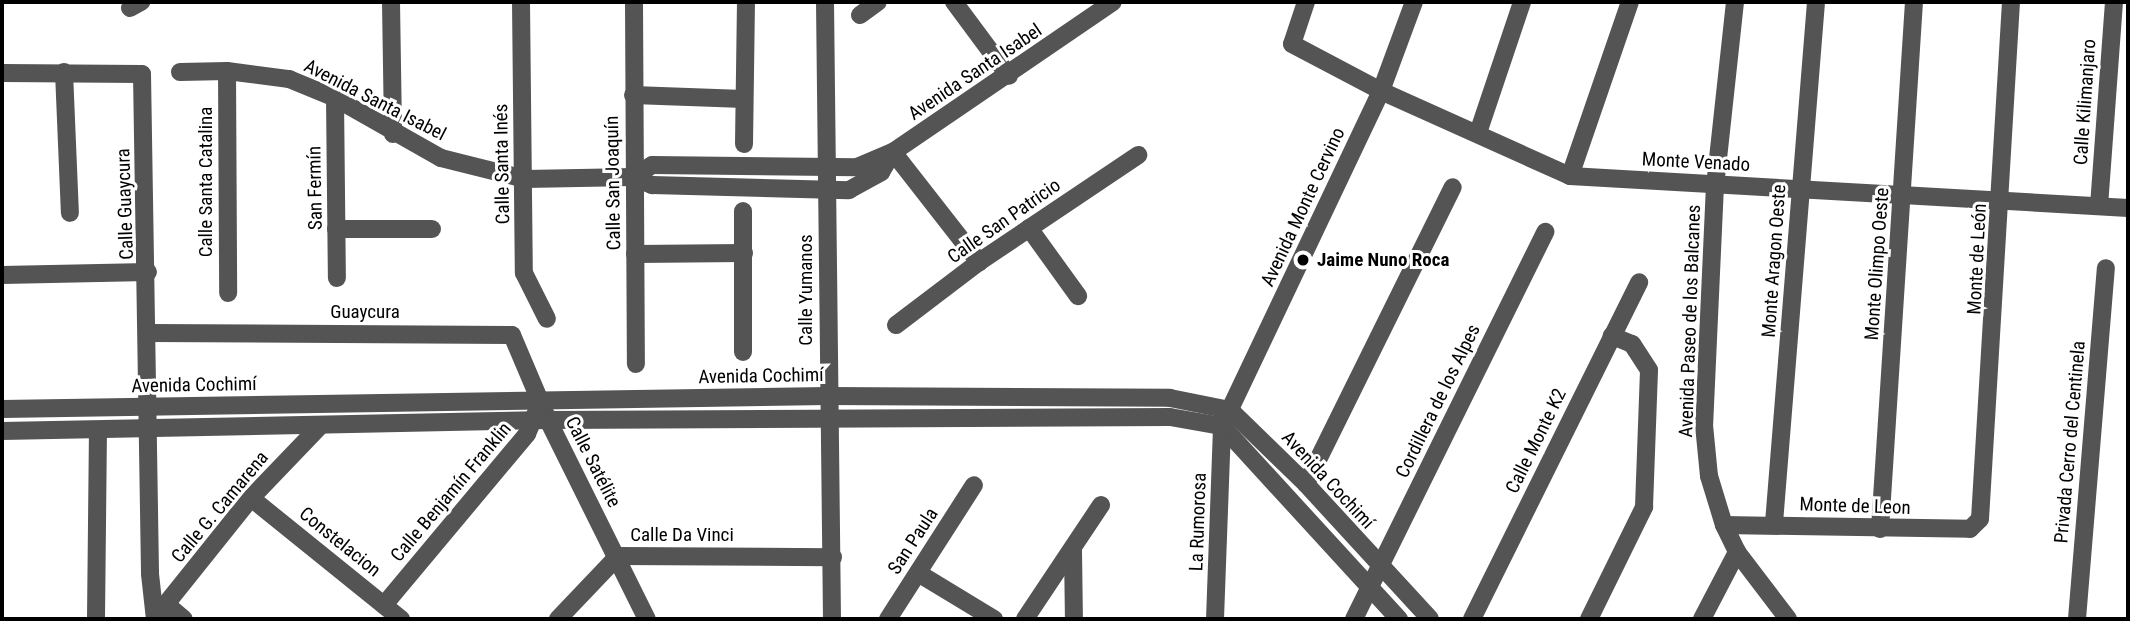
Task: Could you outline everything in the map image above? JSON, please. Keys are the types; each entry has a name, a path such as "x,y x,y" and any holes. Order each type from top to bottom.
{"street":[{"path":"391,2 393,134"},
{"name":"Calle Santa Inés","path":"521,2 524,273 547,319"},
{"name":"Calle San Joaquín","path":"634,2 636,364"},
{"path":"744,144 746,2"},
{"name":"Calle Yumanos","path":"825,2 827,418 833,557 832,619"},
{"path":"860,15 878,2"},
{"path":"954,2 1009,76"},
{"name":"Avenida Santa Isabel","path":"707,175 857,167 893,152 1009,76 1113,2"},
{"name":"Monte Venado","path":"1306,2 1292,44 1381,91 1570,176 1800,189 1903,198 2128,208"},
{"name":"Avenida Monte Cervino","path":"1226,418 1381,91 1414,2"},
{"path":"1478,133 1522,2"},
{"path":"1570,176 1630,2"},
{"name":"Avenida Paseo de los Balcanes","path":"1735,2 1715,185 1704,425 1709,476 1724,526 1737,552 1788,619"},
{"name":"Monte Aragon Oeste","path":"1774,523 1816,2"},
{"name":"Monte Olimpo Oeste","path":"1880,529 1914,2"},
{"name":"Monte de León","path":"1980,519 2002,202 2011,2"},
{"name":"Calle Kilimanjaro","path":"2099,205 2113,2"},
{"name":"Avenida Santa Isabel","path":"180,72 227,71 289,79 335,98 393,134 467,167 525,179 633,177 652,165 707,175 827,189 862,185 881,172 893,152"},
{"name":"Calle Santa Catalina","path":"227,71 228,293"},
{"path":"2,73 64,72 71,213"},
{"name":"Calle Guaycura","path":"64,72 142,74 150,407"},
{"path":"633,96 744,99"},
{"name":"San Fermín","path":"335,98 337,278"},
{"path":"893,152 979,262"},
{"name":"Calle San Patricio","path":"896,325 979,262 1138,155"},
{"path":"1306,484 1452,187"},
{"path":"743,211 743,352"},
{"path":"1029,228 1078,296"},
{"path":"337,229 432,229"},
{"name":"Cordillera de los Alpes","path":"1354,619 1545,232"},
{"path":"635,254 744,253"},
{"name":"Privada Cerro del Centinela","path":"2077,619 2106,268"},
{"path":"2,275 148,272"},
{"name":"Calle Monte K2","path":"1472,619 1639,282"},
{"name":"Guaycura","path":"148,333 502,333 519,343 540,400"},
{"path":"1589,619 1644,507 1649,370 1632,344 1612,336"},
{"name":"Avenida Cochimí","path":"2,409 827,396 1170,398 1226,418 1306,484 1430,619"},
{"name":"Calle Satélite","path":"540,400 541,420 618,556 647,619"},
{"path":"150,407 150,575 160,614 184,619"},
{"path":"2,431 319,427 541,420 1226,418 1399,619"},
{"name":"La Rumorosa","path":"1215,619 1226,418"},
{"name":"Calle Benjamín Franklin","path":"384,605 541,420"},
{"name":"Calle G. Camarena","path":"160,614 251,498 319,427"},
{"path":"96,619 98,430"},
{"name":"San Paula","path":"888,619 974,485"},
{"name":"Constelacion","path":"251,498 401,619"},
{"path":"1025,619 1073,551 1101,505"},
{"name":"Monte de Leon","path":"1724,526 1774,523 1880,529 1970,529 1980,519"},
{"path":"1073,551 1074,619"},
{"path":"1702,619 1737,552"},
{"name":"Calle Da Vinci","path":"558,619 618,556 833,557"},
{"path":"918,573 994,619"}],"place":[{"name":"Jaime Nuno Roca","path":"1303,260"}]}
